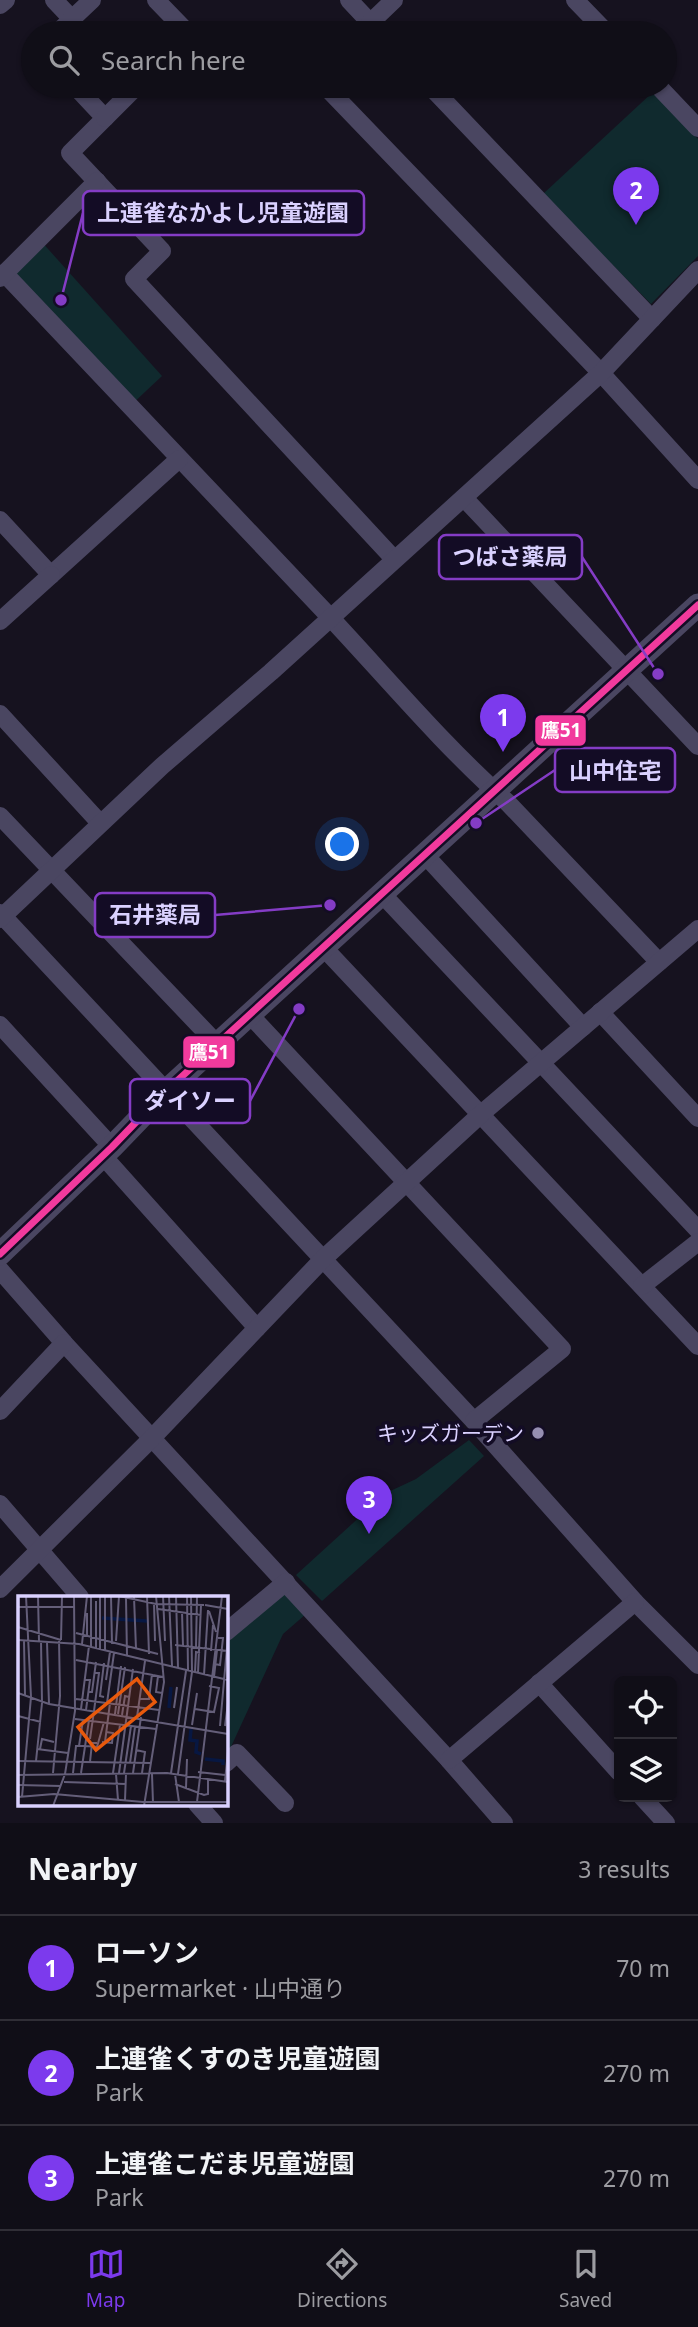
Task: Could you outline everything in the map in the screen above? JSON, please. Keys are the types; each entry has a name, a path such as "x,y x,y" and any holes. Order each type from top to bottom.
{"street":[{"path":"0,5 6,0"},
{"path":"54,0 72,19 92,0"},
{"path":"156,0 176,21"},
{"path":"349,0 368,21"},
{"path":"380,21 394,0"},
{"path":"575,0 595,21"},
{"path":"86,98 105,118"},
{"path":"125,98 70,153 162,251 134,279 394,559"},
{"path":"337,98 601,373 698,480"},
{"path":"441,98 652,319"},
{"path":"669,98 698,128"},
{"path":"97,181 2,276 331,618 486,785 496,792 659,962"},
{"path":"698,270 601,373 100,823 1,916 474,1421 635,1602 698,1665"},
{"path":"0,621 179,459"},
{"path":"464,498 698,746"},
{"path":"0,520 51,575"},
{"path":"0,1254 108,1151 166,1091 698,605"},
{"path":"0,714 100,823"},
{"path":"0,816 218,1044"},
{"path":"425,855 583,1027"},
{"path":"382,894 698,1230"},
{"path":"0,1589 152,1438 323,1259 481,1114 698,929"},
{"path":"324,948 698,1346"},
{"path":"600,1012 698,1118"},
{"path":"250,1014 562,1349 474,1421"},
{"path":"0,1025 257,1328"},
{"path":"642,1286 698,1242"},
{"path":"0,1270 504,1823"},
{"path":"0,1411 64,1343"},
{"path":"0,1504 79,1596"},
{"path":"228,1630 286,1582"},
{"path":"449,1760 635,1602"},
{"path":"539,1683 614,1766"},
{"path":"228,1761 237,1753 285,1803"},
{"path":"647,1802 666,1823"},
{"path":"199,1806 214,1823"}],"green space":[{"path":"647,98 659,98 698,139 698,256 651,304 543,194"},
{"path":"40,240 162,376 130,406 4,273"},
{"path":"469,1440 484,1456 322,1601 296,1575 386,1493 416,1479"},
{"path":"284,1589 306,1614 283,1634 228,1751 228,1637"}],"transit line":[{"name":"鷹51","path":"0,1254 112,1147 166,1091 698,605"}],"place":[{"name":"上連雀くすのき児童遊園","path":"636,225"},
{"name":"上連雀なかよし児童遊園","path":"61,300"},
{"name":"つばさ薬局","path":"658,674"},
{"name":"ローソン","path":"503,752"},
{"name":"山中住宅","path":"476,823"},
{"name":"石井薬局","path":"330,905"},
{"name":"ダイソー","path":"299,1009"},
{"name":"キッズガーデン","path":"538,1433"},
{"name":"上連雀こだま児童遊園","path":"369,1534"}]}
